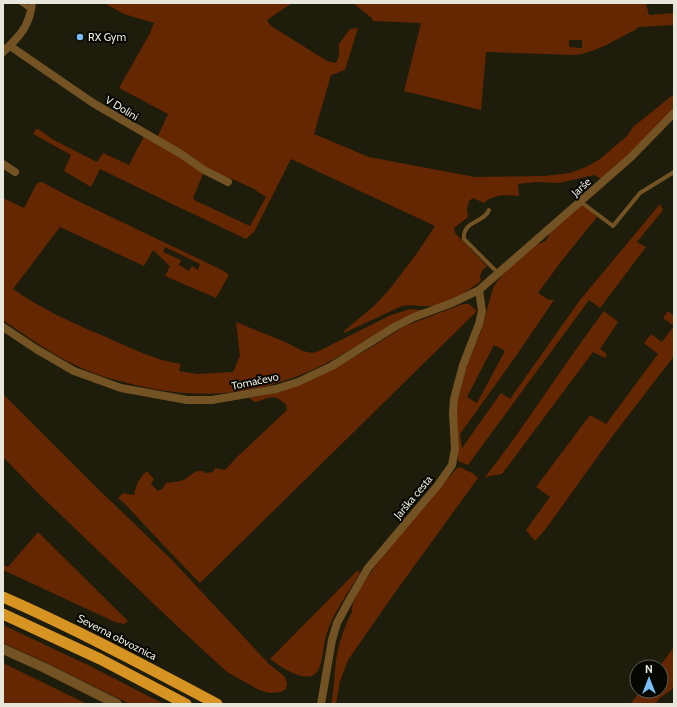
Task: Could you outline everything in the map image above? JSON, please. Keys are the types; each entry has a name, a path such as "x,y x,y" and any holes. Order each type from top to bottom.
{"highway":[{"name":"Severna obvoznica","path":"3,597 125,655 218,704"},
{"path":"3,614 100,659 186,704"}],"street":[{"path":"3,52 25,29 32,7"},
{"name":"V Dolini","path":"10,46 93,103 181,154 204,170 228,182"},
{"name":"Jarše","path":"498,274 630,158 674,113"},
{"path":"3,164 15,172"},
{"name":"Tomačevo","path":"3,327 36,349 74,371 121,388 187,400 212,400 276,389 298,382 332,366 396,326 479,290 498,274"},
{"name":"Jarška cesta","path":"321,704 332,640 337,624 350,599 368,568 438,485 452,465 455,449 452,413 454,399 463,365 479,324 482,311 479,290"},
{"path":"3,649 117,704"}],"lane":[{"path":"21,3 32,7"},
{"path":"581,202 613,226 640,193 674,172"},
{"path":"489,210 487,214 467,227 464,234 464,239 498,274"}],"shaded area":[{"path":"104,3 292,3 267,20 271,26 327,61 336,63 339,56 339,44 350,29 358,28 345,70 331,75 314,134 369,157 475,177 544,176 570,173 586,167 600,159 627,136 633,127 674,94 674,108 618,165 601,179 594,175 559,183 536,182 518,184 519,196 505,195 492,198 484,203 473,198 469,201 467,209 468,217 454,228 455,233 487,266 482,271 480,276 481,281 464,293 444,303 430,306 402,306 344,333 344,331 375,305 389,290 435,226 291,159 254,232 246,239 100,169 91,187 64,171 71,155 33,134 36,129 39,129 52,139 97,162 103,153 129,165 144,136 181,156 203,174 193,198 196,201 250,226 266,197 252,188 205,167 191,156 157,138 168,114 119,88 149,35 154,23 124,14"},
{"path":"353,3 646,3 649,15 674,13 674,25 638,27 598,49 583,54 486,52 481,110 404,91 421,23 372,21 373,19","holes":["569,40 582,40 582,48 569,47"]},
{"path":"42,182 76,200 224,271 229,275 216,298 165,276 170,266 153,250 144,266 60,227 13,289 46,310 82,327 143,353 162,360 181,364 179,371 197,374 233,372 240,356 236,322 303,351 312,353 319,351 391,315 410,309 422,310 393,324 338,357 310,371 264,387 241,391 194,394 148,388 99,375 81,368 56,355 3,320 3,198 24,208 37,183","holes":["165,247 200,264 198,270 192,266 189,271 179,265 181,260 163,252"]},
{"path":"660,204 663,210 637,242 646,247 600,308 589,300 468,465 458,461 455,410 467,365 481,331 493,288 498,280 512,265 536,245 545,241 549,234 581,205 586,206 597,217 538,293 549,300 554,300 460,434 462,448 501,393 510,399 580,300","holes":["494,345 505,351 477,403 467,397"]},
{"path":"463,304 469,304 477,311 200,583 118,498 123,493 134,495 138,482 147,471 154,479 151,484 158,491 162,489 166,483 186,479 196,471 206,473 213,472 215,468 225,470 287,410 286,404 275,397 255,402 249,398 282,391 325,373 365,351 405,326"},
{"path":"604,311 618,322 600,349 607,354 605,358 593,352 502,474 485,477 516,436"},
{"path":"668,311 674,316 674,326 663,318"},
{"path":"674,326 674,356 611,438 545,530 535,541 526,530 550,497 536,487 590,415 606,424 658,354 644,343 651,334 662,342"},
{"path":"3,394 171,559 269,664 284,676 287,684 286,689 281,692 269,693 259,690 227,672 40,495 3,457"},
{"path":"460,467 478,478 348,660 340,681 336,704 331,704 338,648 352,612 354,600 378,562 457,468"},
{"path":"38,532 128,621 124,624 115,622 3,570 3,565 8,567"},
{"path":"358,570 360,573 332,620 325,640 318,671 310,676 298,675 285,669 270,659"},
{"path":"3,625 88,665 164,704 130,704 3,643"},
{"path":"674,647 674,688 669,692 669,659 665,659"},
{"path":"3,663 87,704 3,704"},
{"path":"634,699 659,699 655,704 630,704"}],"place":[{"name":"RX Gym","path":"80,37"}]}
